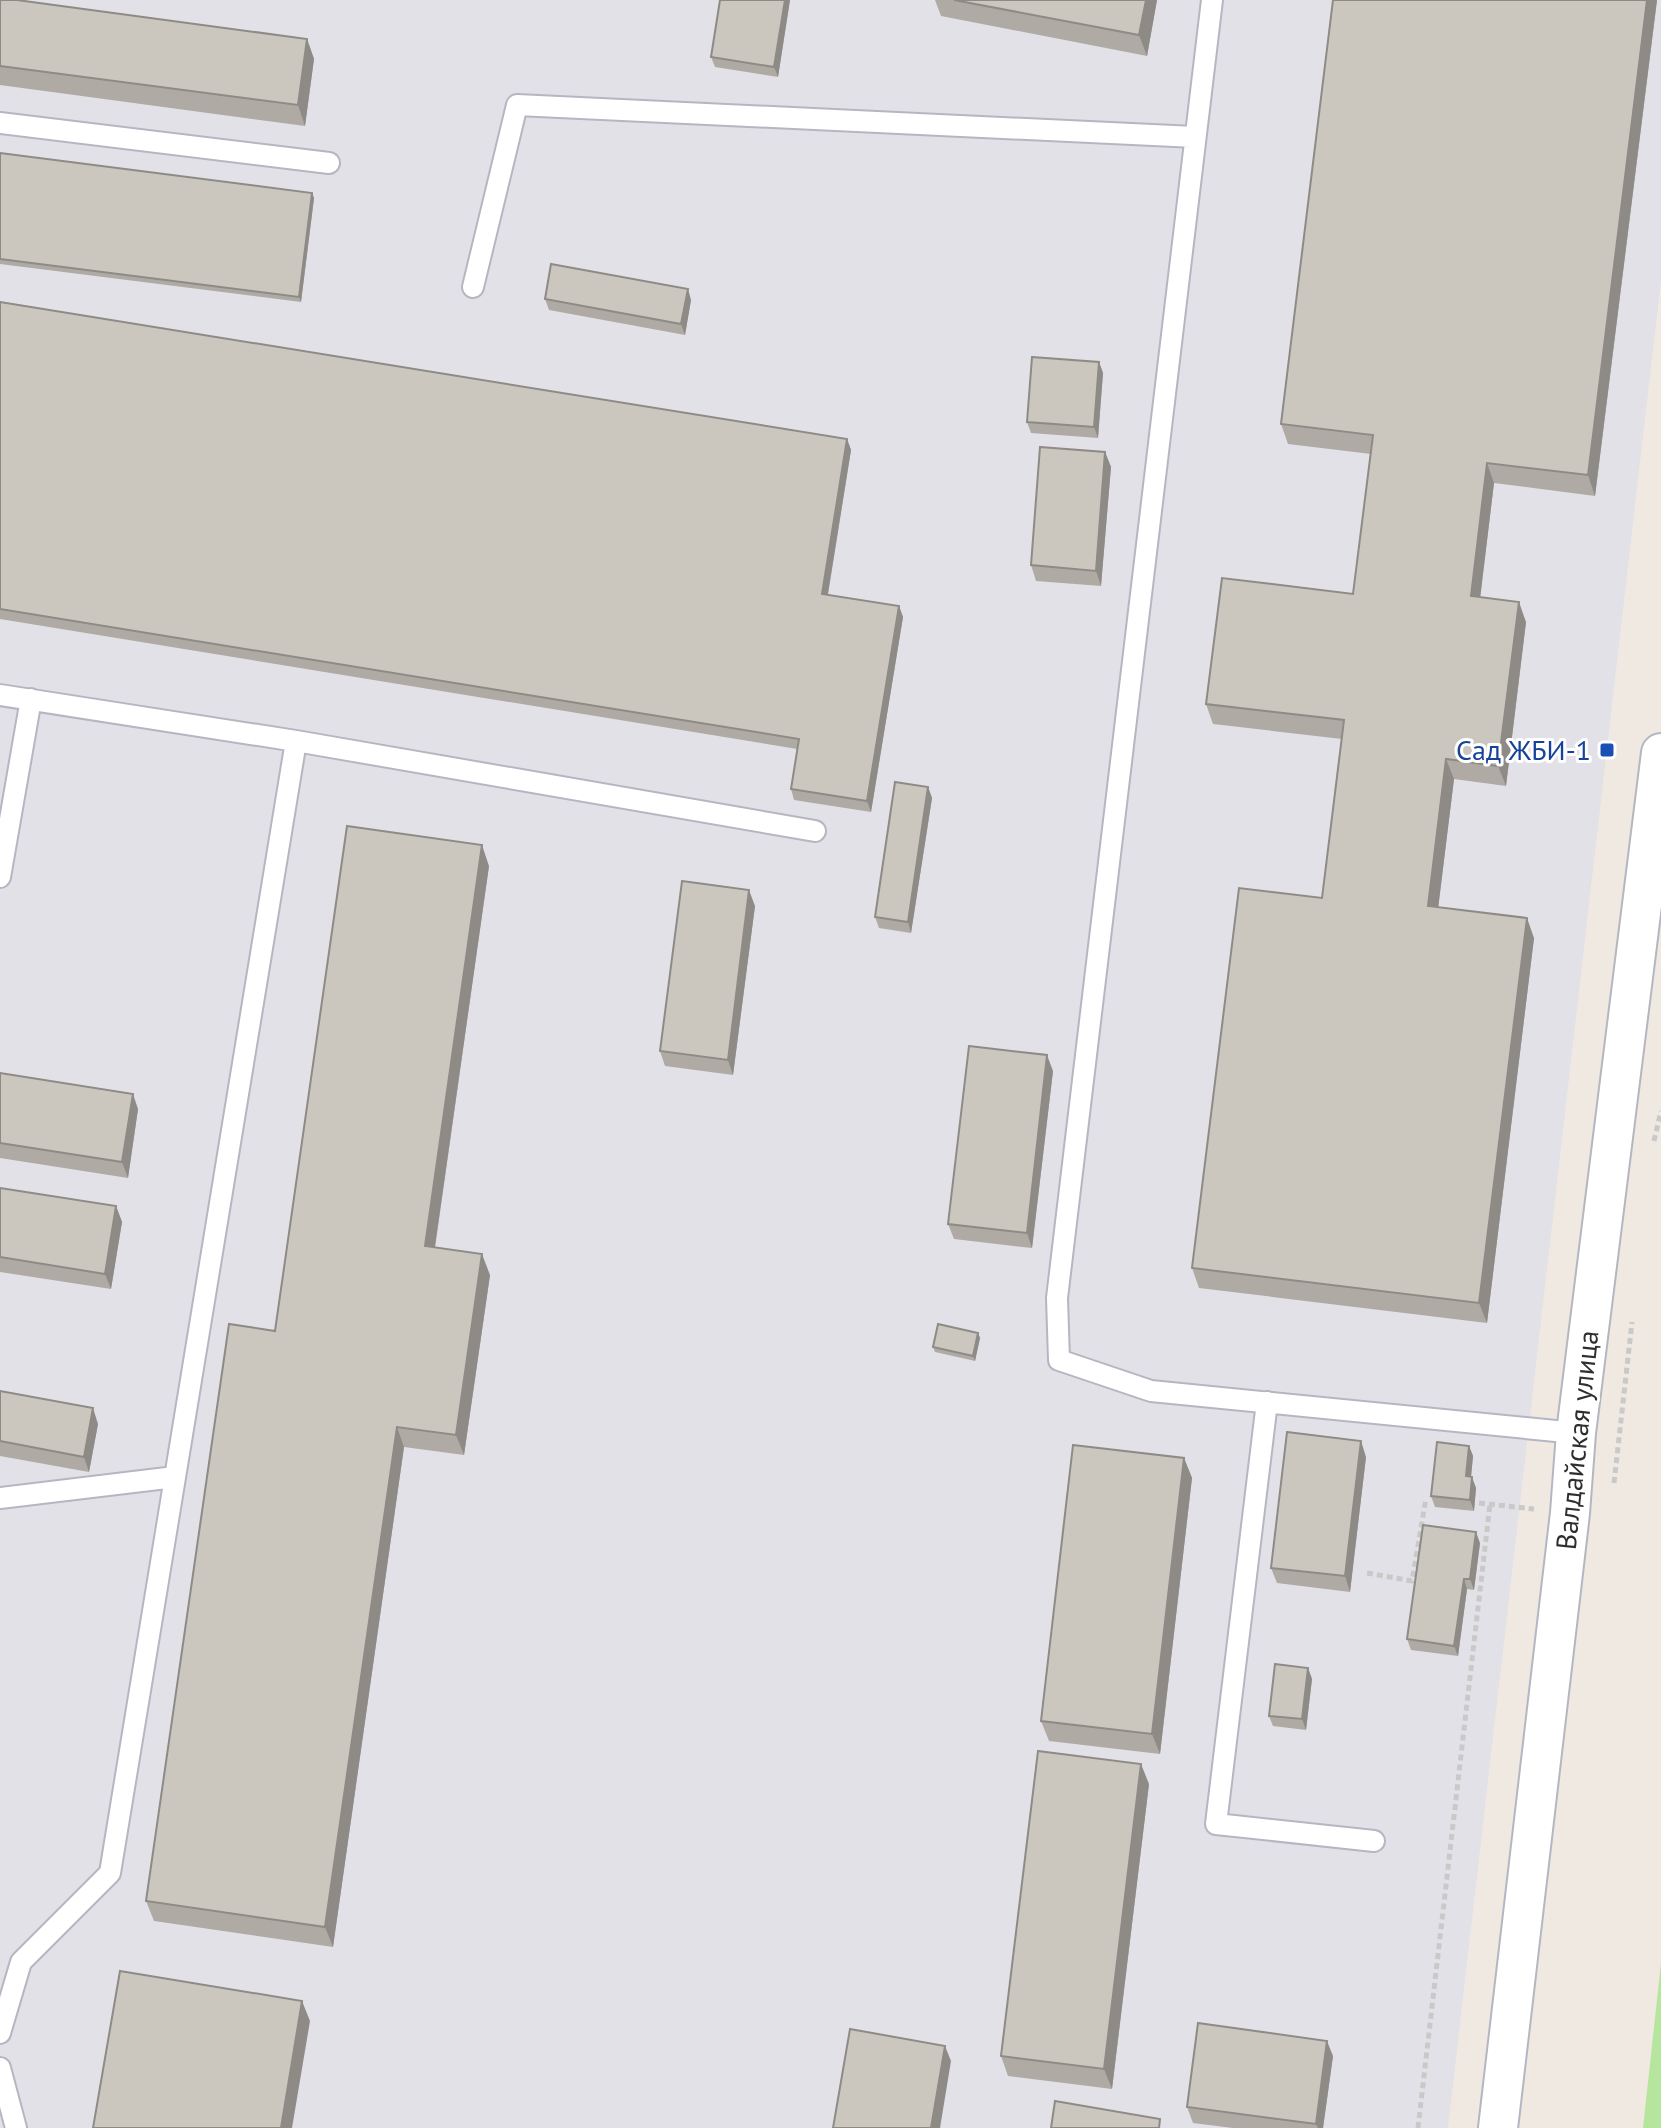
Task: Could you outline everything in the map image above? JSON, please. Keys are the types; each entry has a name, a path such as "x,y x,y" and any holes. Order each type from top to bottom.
{"street":[{"name":"Валдайская улица","path":"1498,2128 1570,1513 1576,1433 1661,753"}],"lane":[{"path":"1212,0 1057,1298 1059,1360 1151,1391 1576,1433"},
{"path":"473,287 517,105 1195,137"},
{"path":"0,123 329,163"},
{"path":"0,695 296,741 815,831"},
{"path":"0,877 31,699"},
{"path":"0,2033 21,1962 110,1873 296,741"},
{"path":"1267,1402 1216,1824 1374,1841"},
{"path":"0,1498 175,1477"},
{"path":"0,2068 16,2128"}],"path":[{"path":"1367,1573 1412,1581 1426,1498"},
{"path":"1418,2128 1490,1504"}],"shaded area":[{"path":"0,0 1661,0 1661,280 1448,2128 0,2128"}],"green space":[{"path":"1661,1963 1661,2128 1643,2128"}],"building":[{"path":"0,0 307,39 298,105 0,66"},
{"path":"720,0 785,0 774,67 711,57"},
{"path":"954,0 1146,0 1139,35"},
{"path":"1333,0 1647,0 1588,475 1487,463 1471,596 1519,602 1498,766 1446,759 1428,906 1527,918 1479,1303 1192,1268 1239,888 1322,898 1344,720 1206,704 1222,578 1353,594 1373,435 1281,424"},
{"path":"0,153 312,193 299,297 0,259"},
{"path":"551,264 688,289 681,324 545,299"},
{"path":"0,302 847,439 822,594 899,606 867,801 791,789 799,739 0,609"},
{"path":"1032,357 1099,362 1094,427 1027,422"},
{"path":"1040,447 1105,452 1096,571 1031,565"},
{"path":"895,782 928,787 908,922 875,917"},
{"path":"347,826 482,845 425,1246 482,1254 456,1435 397,1427 325,1927 146,1901 229,1324 275,1331"},
{"path":"682,881 749,890 728,1060 660,1051"},
{"path":"969,1046 1047,1055 1027,1233 948,1224"},
{"path":"0,1073 133,1094 122,1162 0,1143"},
{"path":"0,1188 116,1206 105,1274 0,1257"},
{"path":"938,1324 978,1333 973,1356 933,1347"},
{"path":"0,1391 93,1408 84,1457 0,1441"},
{"path":"1287,1432 1361,1441 1345,1576 1271,1568"},
{"path":"1437,1442 1469,1446 1466,1476 1472,1477 1470,1500 1431,1496"},
{"path":"1073,1445 1184,1458 1152,1734 1041,1721"},
{"path":"1423,1525 1476,1532 1470,1579 1464,1579 1454,1646 1407,1639"},
{"path":"1275,1664 1308,1668 1302,1719 1269,1716"},
{"path":"1038,1751 1141,1764 1104,2069 1001,2056"},
{"path":"120,1971 302,2001 281,2128 93,2128"},
{"path":"1198,2023 1327,2041 1316,2124 1187,2107"},
{"path":"850,2029 945,2046 931,2128 833,2128"},
{"path":"1055,2101 1160,2119 1159,2128 1051,2128"}],"place":[{"name":"Сад ЖБИ-1","path":"1607,750"}]}
